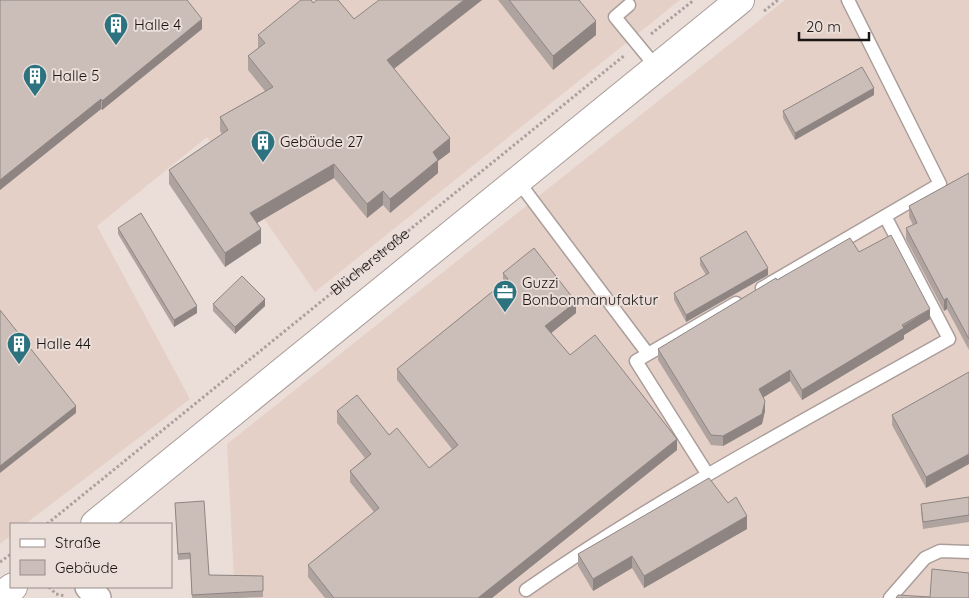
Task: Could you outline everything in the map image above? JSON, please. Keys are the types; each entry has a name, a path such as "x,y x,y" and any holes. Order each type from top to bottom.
{"main road":[{"name":"Blücherstraße","path":"96,523 740,0"},
{"path":"0,596 12,588"}],"street":[{"path":"89,588 98,598"}],"lane":[{"path":"708,474 636,360 940,184 848,0"},
{"path":"630,4 615,17 657,68"},
{"path":"518,181 648,354"},
{"path":"526,590 581,551 708,474 949,338 885,216"},
{"path":"890,598 925,558 940,551 969,552"}],"path":[{"name":"Blücherstraße","path":"48,523 694,0"},
{"path":"50,588 56,594 73,598"}],"shaded area":[{"path":"0,0 680,0 315,292 207,137 97,226 190,399 26,523 10,523 10,536 0,544"},
{"path":"785,0 969,0 969,598 235,598 227,444"}],"building":[{"path":"0,0 187,0 202,19 102,101 101,99 0,180"},
{"path":"301,0 311,0 313,3 317,0 338,0 354,19 379,0 464,0 387,60 450,138 433,152 438,160 390,199 383,191 367,204 334,164 250,213 261,229 225,253 169,170 228,130 220,117 273,87 248,56 265,43 258,35"},
{"path":"509,0 579,0 596,21 553,56"},
{"path":"862,67 874,88 795,133 783,111"},
{"path":"969,173 969,339 947,298 944,300 906,228 917,223 909,206"},
{"path":"141,213 197,306 174,320 118,228"},
{"path":"746,231 768,268 686,315 674,293 709,273 700,258"},
{"path":"891,235 930,309 902,325 904,328 802,390 790,370 759,389 765,401 762,414 723,436 711,435 658,349 776,278 777,280 850,238 859,252"},
{"path":"534,248 576,302 545,326 570,355 595,335 677,439 478,598 334,598 308,565 379,508 350,471 371,454 337,411 357,395 389,435 397,428 429,468 458,445 397,369 508,279 503,273"},
{"path":"242,276 265,299 235,327 213,304"},
{"name":"Halle 44","path":"0,310 76,406 0,466"},
{"path":"969,372 969,454 926,477 892,415"},
{"path":"709,478 728,503 736,497 747,516 644,576 632,556 593,579 578,554"},
{"path":"969,497 969,515 923,522 921,504"},
{"path":"204,501 209,575 263,576 263,591 192,595 190,553 178,554 175,503"},
{"path":"932,569 969,573 969,598 896,598 898,595 930,597"}],"place":[{"name":"Halle 4","path":"116,46"},
{"name":"Halle 5","path":"35,97"},
{"name":"Gebäude 27","path":"263,163"},
{"name":"Guzzi Bonbonmanufaktur","path":"505,313"},
{"name":"Halle 44","path":"19,365"}]}
